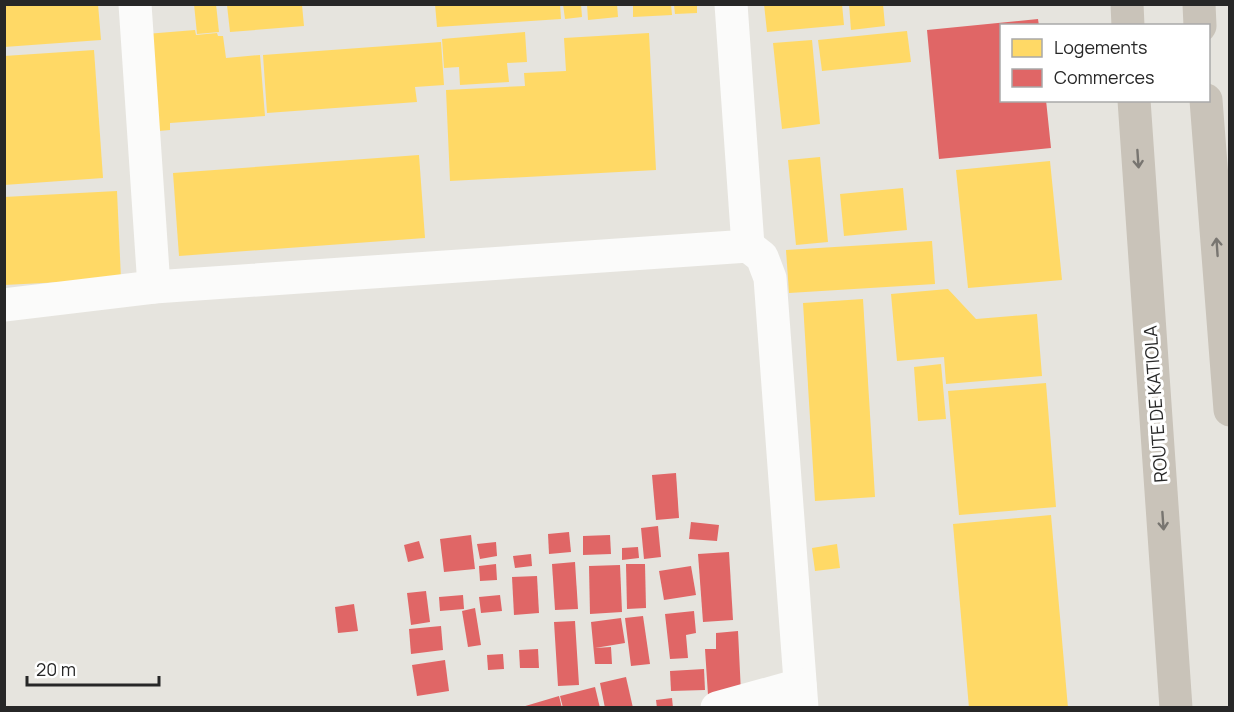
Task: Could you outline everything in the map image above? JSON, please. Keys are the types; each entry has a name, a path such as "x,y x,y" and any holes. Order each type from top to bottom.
{"highway":[{"path":"1127,4 1128,24"},
{"path":"1199,4 1200,24"},
{"name":"ROUTE DE KATIOLA","path":"1134,102 1176,708"},
{"path":"1206,102 1230,410"}],"street":[{"path":"135,4 154,287"},
{"path":"731,4 748,246"},
{"path":"4,305 154,287 748,246 762,257 770,278 801,696 717,708"}],"building: Logements":[{"path":"4,4 98,4 101,40 4,47"},
{"path":"194,4 216,4 219,32 197,34"},
{"path":"435,4 560,4 561,19 437,27"},
{"path":"563,4 581,4 582,17 565,19"},
{"path":"587,4 617,4 618,17 588,20"},
{"path":"633,4 671,4 672,15 633,17"},
{"path":"764,4 842,4 844,25 767,32"},
{"path":"849,4 883,4 885,26 851,30"},
{"path":"227,5 302,5 304,26 230,32"},
{"path":"674,5 697,5 697,13 675,14"},
{"path":"195,30 196,35 217,33 218,36 223,36 226,58 260,55 265,116 170,123 170,130 147,132 146,34"},
{"path":"907,31 911,62 822,71 818,40"},
{"path":"525,32 527,62 507,63 509,82 460,85 459,67 444,68 442,39"},
{"path":"649,33 656,170 450,181 446,90 525,86 524,73 566,71 564,38"},
{"path":"812,40 820,124 782,129 773,43"},
{"path":"441,42 444,85 415,87 417,102 267,113 263,55"},
{"path":"94,50 103,178 4,185 4,56"},
{"path":"419,155 425,238 179,256 173,173"},
{"path":"820,157 828,242 796,245 788,160"},
{"path":"1050,161 1062,280 968,288 956,170"},
{"path":"903,188 907,230 844,236 840,194"},
{"path":"117,191 121,279 4,285 4,197"},
{"path":"932,241 935,284 789,293 786,250"},
{"path":"948,289 976,319 1037,314 1042,376 946,384 944,357 897,361 891,294"},
{"path":"863,299 875,497 815,501 803,303"},
{"path":"941,364 946,419 918,421 914,367"},
{"path":"1046,383 1056,507 959,515 948,391"},
{"path":"1051,515 1068,708 969,708 953,524"},
{"path":"837,544 840,568 815,571 812,548"}],"building: Commerces":[{"path":"1038,19 1039,24 1000,24 1000,102 1046,102 1051,148 939,159 927,30"},
{"path":"676,473 679,518 656,520 652,475"},
{"path":"691,522 719,525 717,541 689,539"},
{"path":"658,526 661,557 644,559 641,528"},
{"path":"569,532 571,552 549,554 548,534"},
{"path":"471,535 475,569 444,572 440,539"},
{"path":"610,535 611,554 583,555 583,536"},
{"path":"419,541 424,558 408,562 404,545"},
{"path":"496,542 497,556 480,559 477,544"},
{"path":"638,547 639,558 622,560 622,548"},
{"path":"729,552 733,620 703,622 698,554"},
{"path":"531,554 532,566 515,568 513,556"},
{"path":"575,562 578,609 555,610 552,564"},
{"path":"496,564 497,580 480,581 479,566"},
{"path":"626,564 645,564 646,608 627,609"},
{"path":"620,565 622,612 590,614 589,566"},
{"path":"691,566 696,595 664,600 659,571"},
{"path":"537,576 539,613 514,615 512,577"},
{"path":"426,591 430,622 411,625 407,593"},
{"path":"463,595 464,609 440,611 439,597"},
{"path":"500,595 502,611 481,613 479,597"},
{"path":"354,604 358,631 338,633 335,607"},
{"path":"475,608 481,645 468,647 462,611"},
{"path":"694,611 696,633 686,635 688,658 670,659 665,614"},
{"path":"643,616 650,664 631,666 625,618"},
{"path":"621,618 625,643 595,648 611,647 612,664 595,664 591,622"},
{"path":"575,621 579,685 558,686 554,622"},
{"path":"441,626 443,650 411,654 409,629"},
{"path":"738,631 741,693 708,695 705,649 716,649 716,633"},
{"path":"538,649 539,668 520,668 519,650"},
{"path":"503,654 504,669 488,670 487,655"},
{"path":"445,660 449,691 417,696 412,665"},
{"path":"704,669 705,690 671,691 670,671"},
{"path":"626,677 633,708 605,708 600,683"},
{"path":"595,687 600,708 563,708 560,696"},
{"path":"559,696 562,708 522,708 522,707"},
{"path":"672,698 673,708 657,708 656,700"}]}
